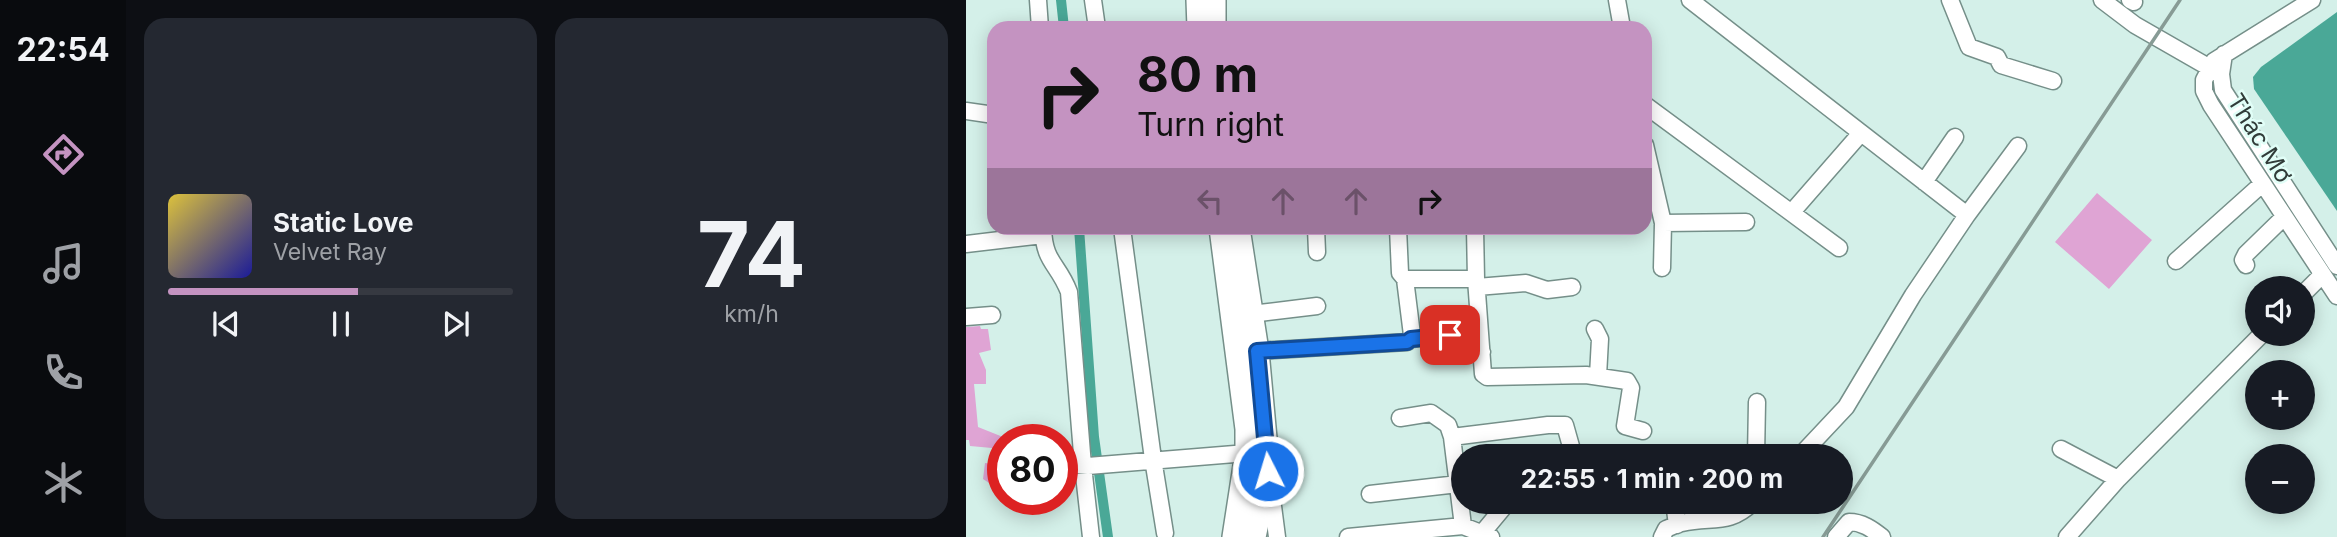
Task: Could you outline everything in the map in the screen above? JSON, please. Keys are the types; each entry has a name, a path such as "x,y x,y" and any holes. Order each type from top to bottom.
{"highway":[{"path":"1198,0 1199,21"},
{"path":"1214,0 1214,21"},
{"path":"1223,235 1241,370 1247,458 1234,537"},
{"path":"1239,235 1257,351 1268,471 1261,535"},
{"path":"1247,458 1268,471"}],"street":[{"path":"1038,0 1040,21"},
{"path":"1093,0 1096,21"},
{"path":"1617,0 1621,21"},
{"path":"1690,0 1967,215"},
{"path":"1950,0 1969,47 1997,57 2001,65 2053,81"},
{"path":"2102,0 2135,25 2210,68"},
{"name":"Thác Mơ","path":"2312,0 2224,54 2210,68 2204,80 2204,91 2337,296"},
{"path":"2224,54 2221,74 2223,89 2337,266"},
{"path":"1652,110 1839,248"},
{"path":"966,111 987,114"},
{"path":"1791,212 1861,133"},
{"path":"1924,182 1955,137"},
{"path":"1811,444 1846,407 1913,295 2018,146"},
{"path":"1652,175 1663,223 1662,268"},
{"path":"2176,261 2262,184"},
{"path":"2246,265 2243,260 2246,254 2284,217"},
{"path":"1663,223 1746,222"},
{"path":"966,244 1019,235"},
{"path":"1043,235 1050,262 1062,274 1069,292 1091,537"},
{"path":"1123,235 1165,533"},
{"path":"1316,235 1317,251"},
{"path":"1398,235 1400,273 1405,279 1411,339"},
{"path":"1475,235 1483,374 1487,377 1551,375 1621,379 1630,383 1625,426 1643,431"},
{"path":"2315,282 2322,275"},
{"path":"1405,279 1526,283 1547,290 1572,287"},
{"path":"1251,314 1317,306"},
{"path":"966,317 992,315"},
{"path":"1595,329 1600,339 1598,376"},
{"path":"1257,351 1407,342 1411,339 1450,335"},
{"path":"2075,535 2118,479 2250,346"},
{"path":"1457,355 1482,352"},
{"path":"1756,402 1756,444"},
{"path":"1400,418 1431,414 1448,425 1453,444"},
{"path":"1452,438 1564,425 1570,444"},
{"path":"2061,449 2118,479"},
{"path":"1078,465 1153,459 1247,458"},
{"path":"1370,494 1451,485"},
{"path":"1241,498 1261,535"},
{"path":"1462,514 1463,526"},
{"path":"1348,537 1422,533 1463,526 1487,535 1500,514"},
{"path":"1675,514 1676,526"},
{"path":"1662,537 1666,529 1676,526 1729,519 1739,514"},
{"path":"1836,537 1843,527 1855,522 1882,537"}],"shaded area":[{"path":"2337,12 2337,211 2254,89 2253,77 2261,67"}],"building":[{"path":"2097,193 2152,240 2109,289 2055,242"},
{"path":"980,326 981,329 988,329 991,350 979,353 986,370 986,384 974,384 978,427 987,431 987,448 970,446 969,440 966,440 966,327"},
{"path":"985,463 987,463 987,482 983,479"}],"waterway":[{"path":"1061,0 1063,21"},
{"path":"1080,235 1094,437 1108,537"}],"railway":[{"path":"1823,537 2180,0"}],"route":[{"path":"1268,471 1257,351 1407,342 1411,339 1450,335"}]}
